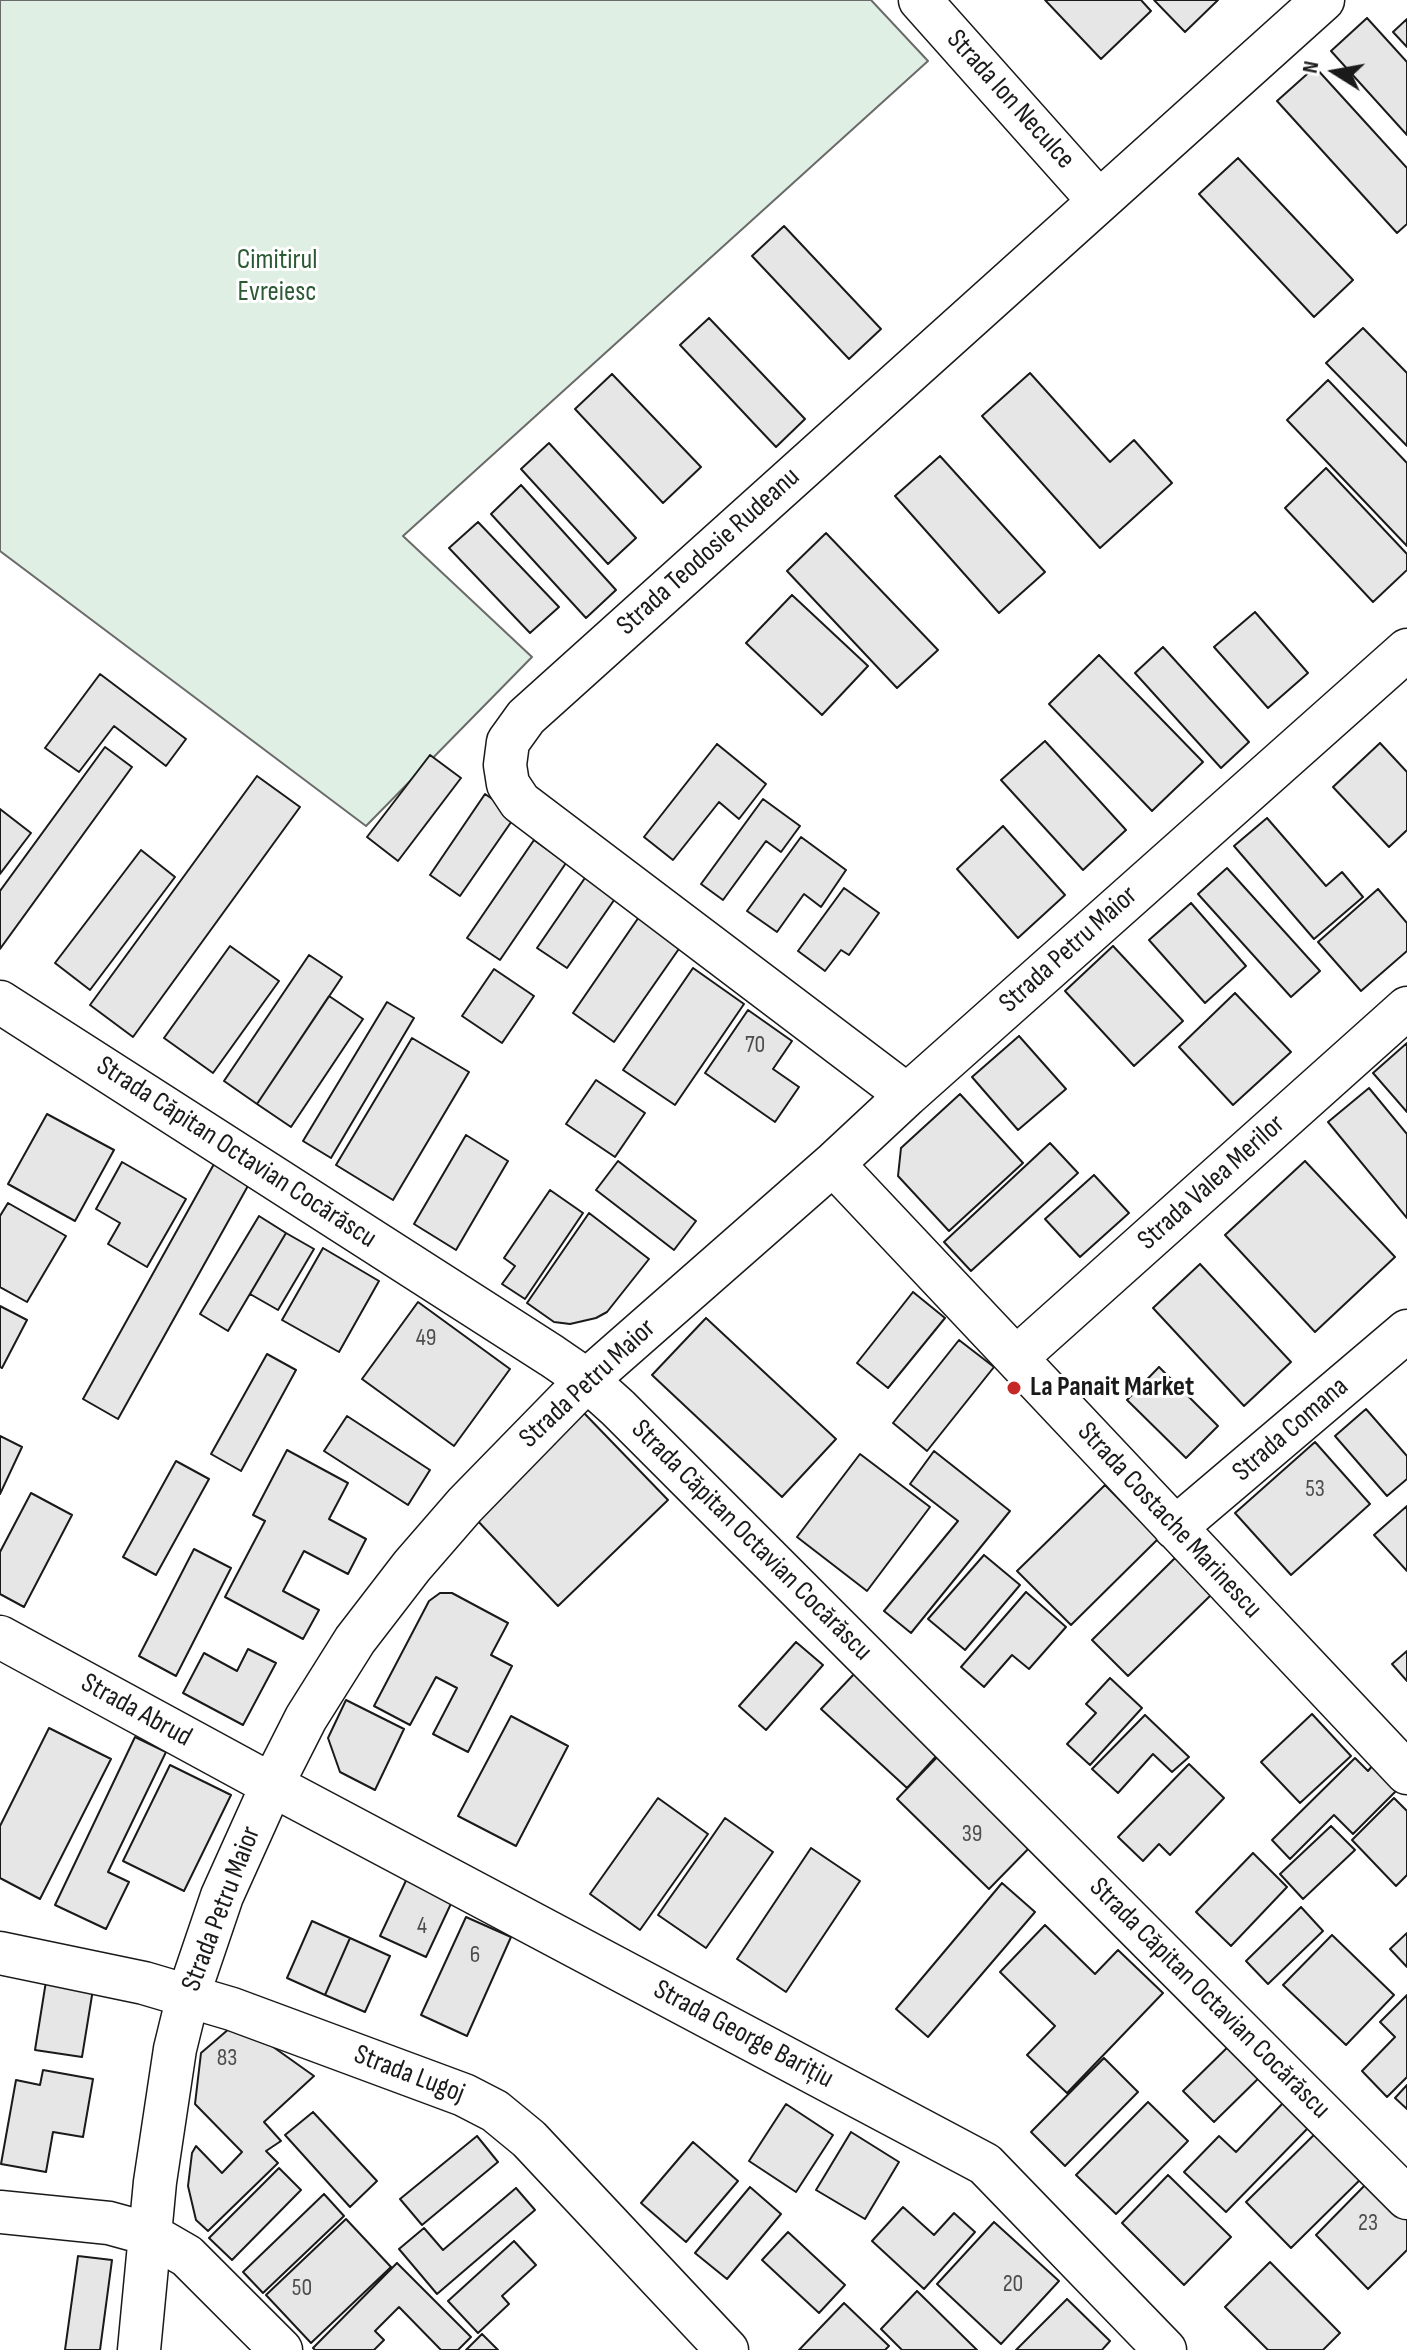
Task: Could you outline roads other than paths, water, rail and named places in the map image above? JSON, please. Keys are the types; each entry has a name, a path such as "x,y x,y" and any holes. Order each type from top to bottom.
{"street":[{"name":"Strada Ion Neculce","path":"920,0 1099,201"},
{"name":"Strada Teodosie Rudeanu","path":"907,1095 520,802 508,784 505,765 508,742 526,717 1323,0"},
{"name":"Strada Petru Maior","path":"139,2350 155,2182 175,2049 188,1996 222,1896 272,1785 306,1718 355,1640 412,1566 465,1505 587,1380 1407,650"},
{"name":"Strada Căpitan Octavian Cocărăscu","path":"0,1002 587,1380 1407,2198"},
{"name":"Strada Valea Merilor","path":"1016,1358 1407,1008"},
{"name":"Strada Costache Marinescu","path":"833,1164 1407,1773"},
{"name":"Strada Comana","path":"1175,1528 1407,1331"},
{"name":"Strada Abrud","path":"0,1637 272,1785"},
{"name":"Strada George Barițiu","path":"272,1785 985,2164 1165,2350"},
{"name":"Strada Lugoj","path":"0,1953 144,1983 232,2009 464,2095 495,2111 529,2139 727,2350"},
{"path":"0,2212 109,2223 149,2234 187,2256 281,2350"}],"place":[{"name":"La Panait Market","path":"1014,1388"}],"park label":[{"name":"Cimitirul Evreiesc","path":"277,277"}]}
